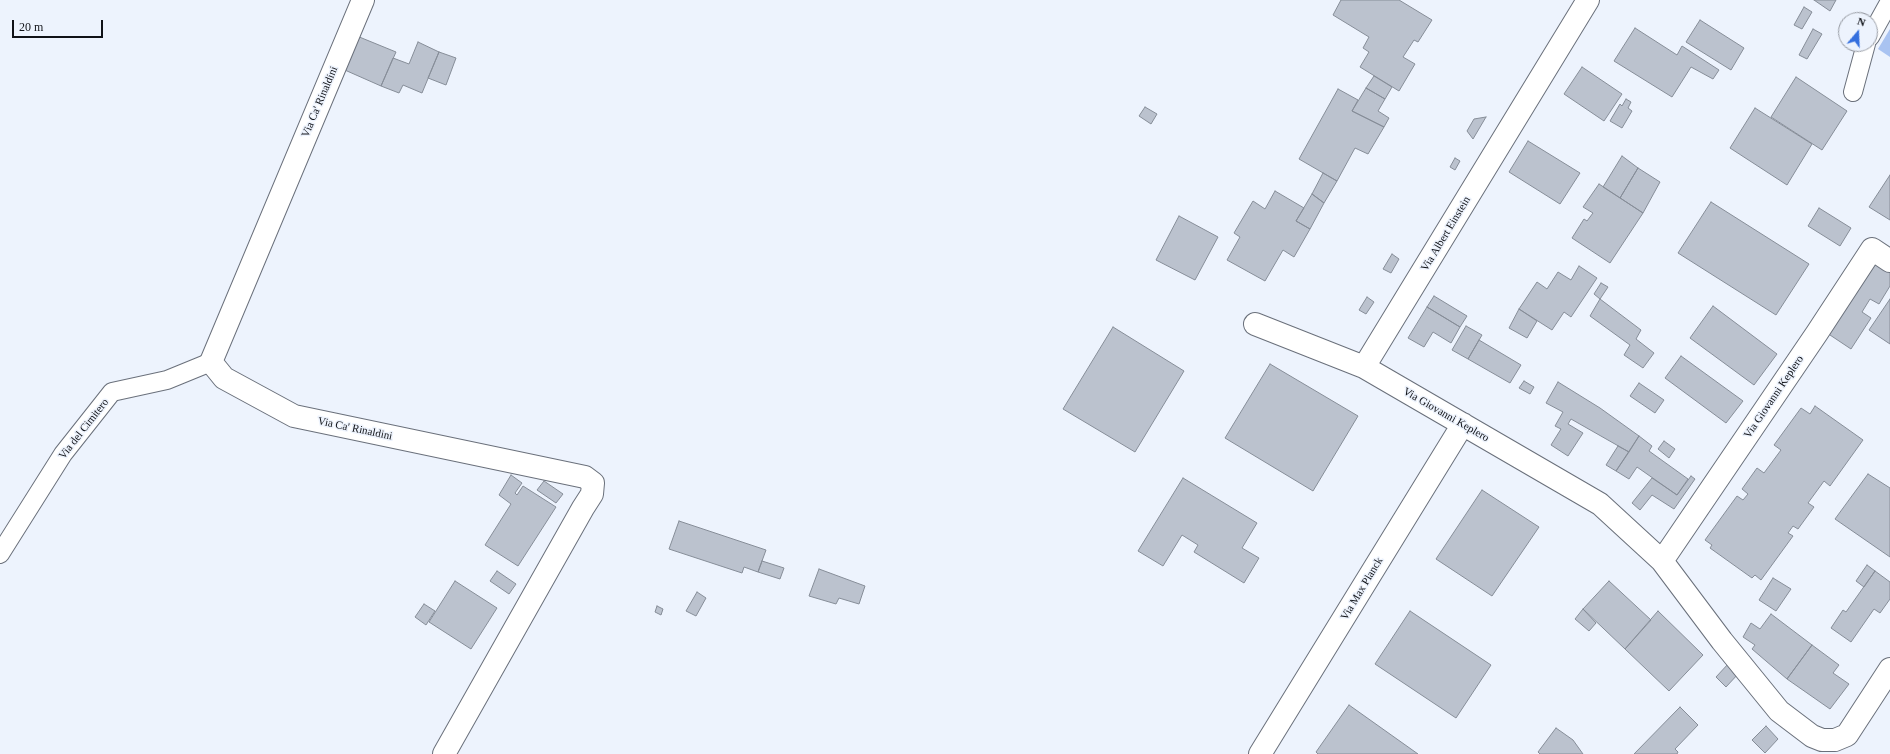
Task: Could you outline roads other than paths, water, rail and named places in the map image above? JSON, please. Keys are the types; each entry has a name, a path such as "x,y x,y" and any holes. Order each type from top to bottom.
{"street":[{"name":"Via Ca' Rinaldini","path":"362,0 211,362 224,378 294,416 585,477 593,483 592,494 444,754"},
{"name":"Via Albert Einstein","path":"1364,367 1588,0"},
{"name":"Via Giovanni Keplero","path":"1662,562 1817,334 1872,249 1890,261"},
{"path":"1255,324 1364,367"},
{"name":"Via Giovanni Keplero","path":"1364,367 1600,504 1662,562 1722,641 1779,711 1824,747"},
{"name":"Via Max Planck","path":"1260,754 1463,424"},
{"path":"1824,747 1847,735 1890,669"}],"lane":[{"path":"1878,23 1890,1"},
{"path":"1853,92 1864,52"},
{"name":"Via del Cimitero","path":"0,554 63,454 112,392 167,380 211,362"}]}
